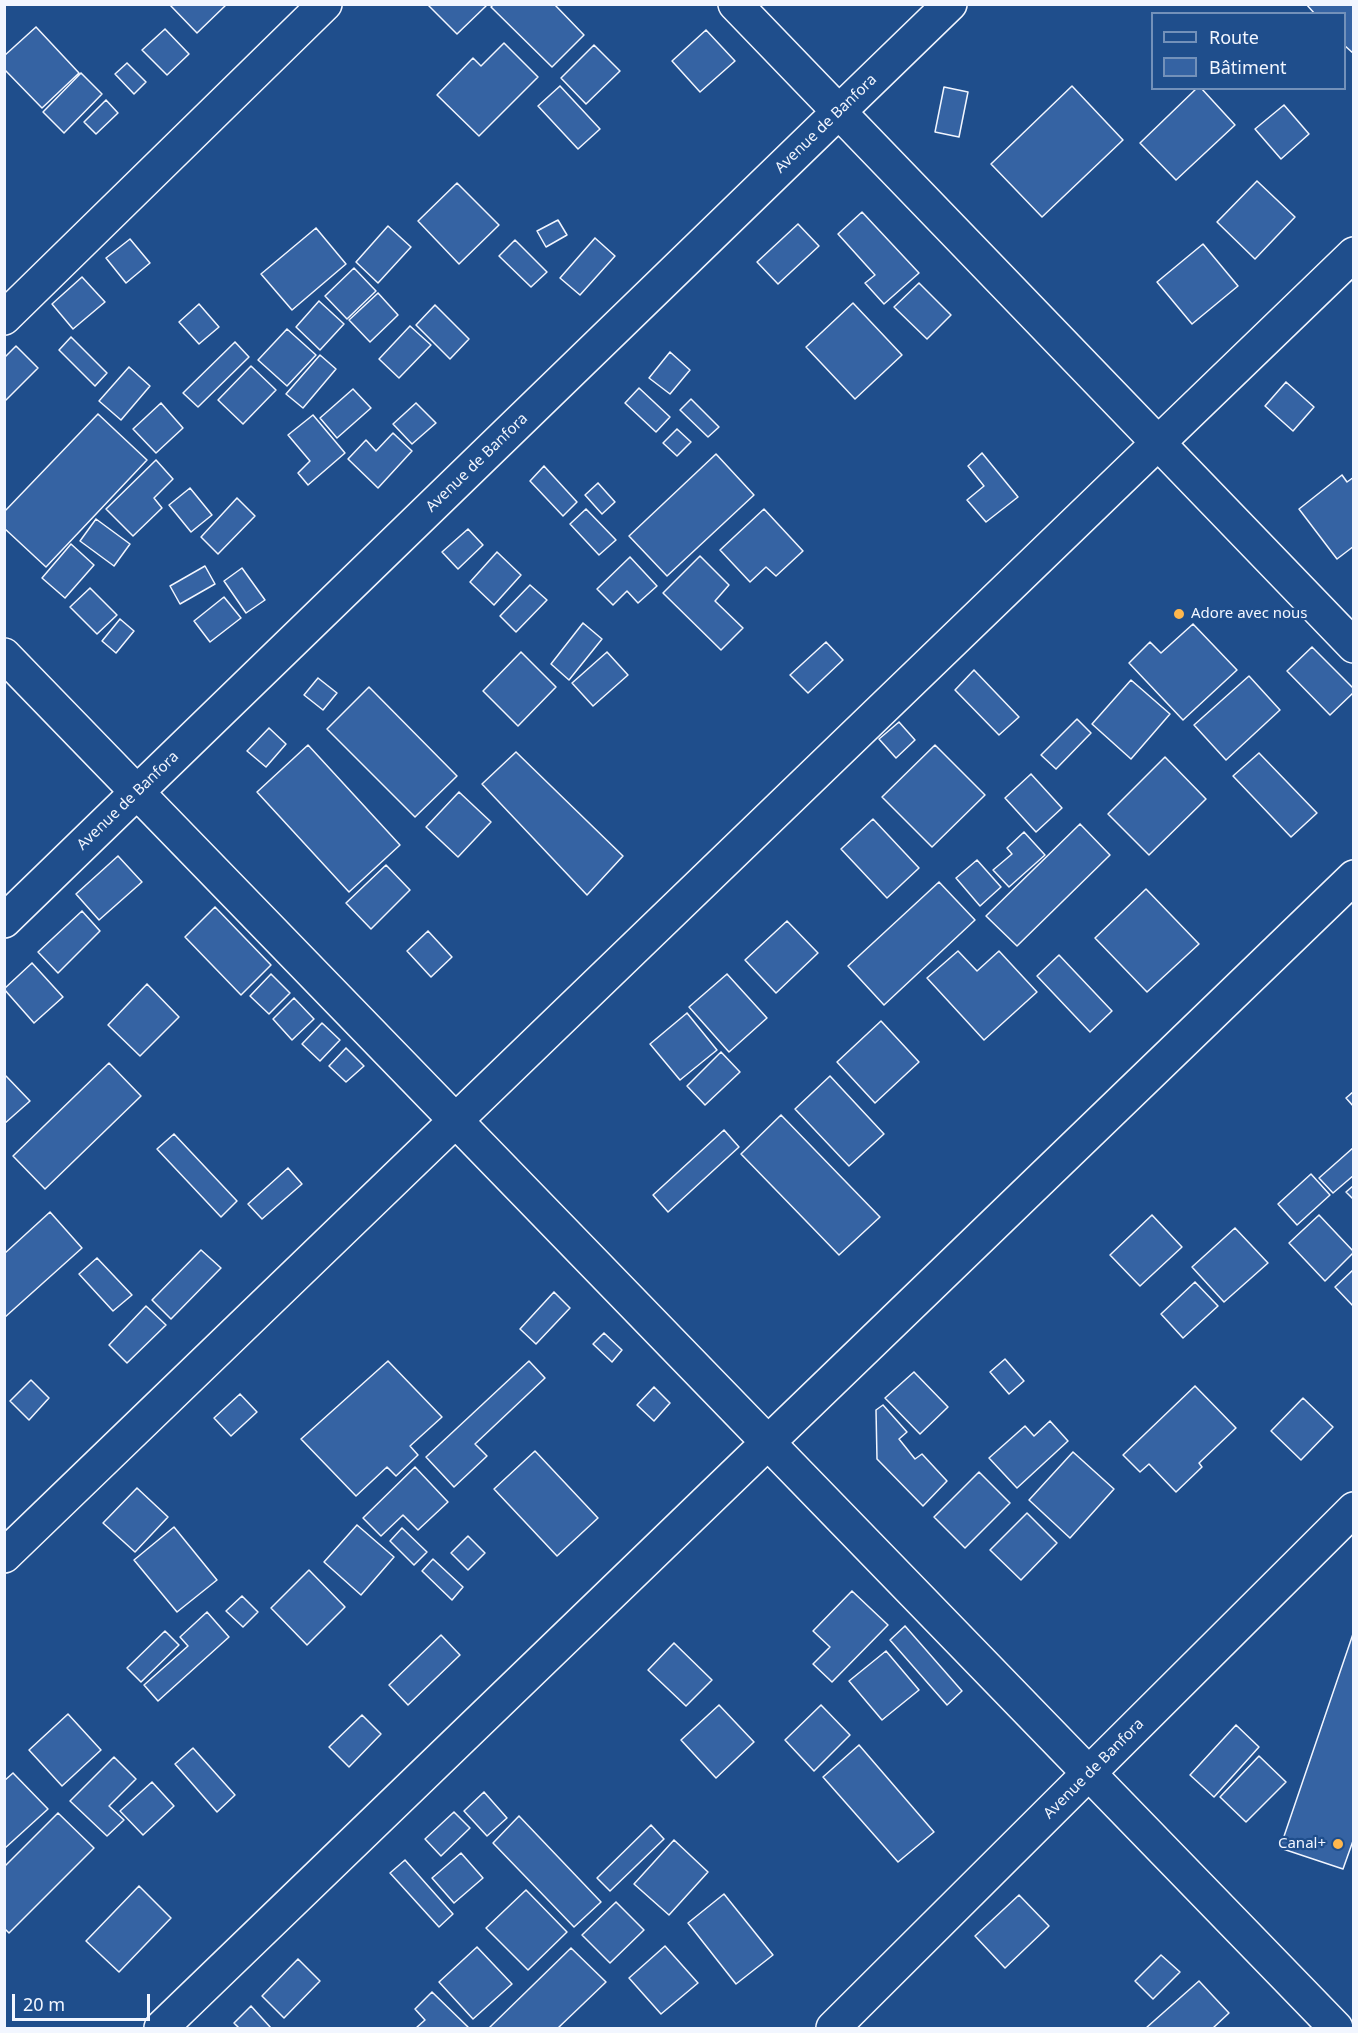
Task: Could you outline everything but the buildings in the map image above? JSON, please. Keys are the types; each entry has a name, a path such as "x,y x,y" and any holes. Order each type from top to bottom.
{"street":[{"path":"4,318 325,4"},
{"path":"735,4 1353,646"},
{"name":"Avenue de Banfora","path":"4,921 950,4"},
{"path":"4,1556 1353,254"},
{"path":"4,656 1336,2028"},
{"path":"161,2028 1353,877"},
{"name":"Avenue de Banfora","path":"833,2028 1353,1509"}],"place":[{"name":"Adore avec nous","path":"1179,614"},
{"name":"Canal+","path":"1338,1844"}]}
